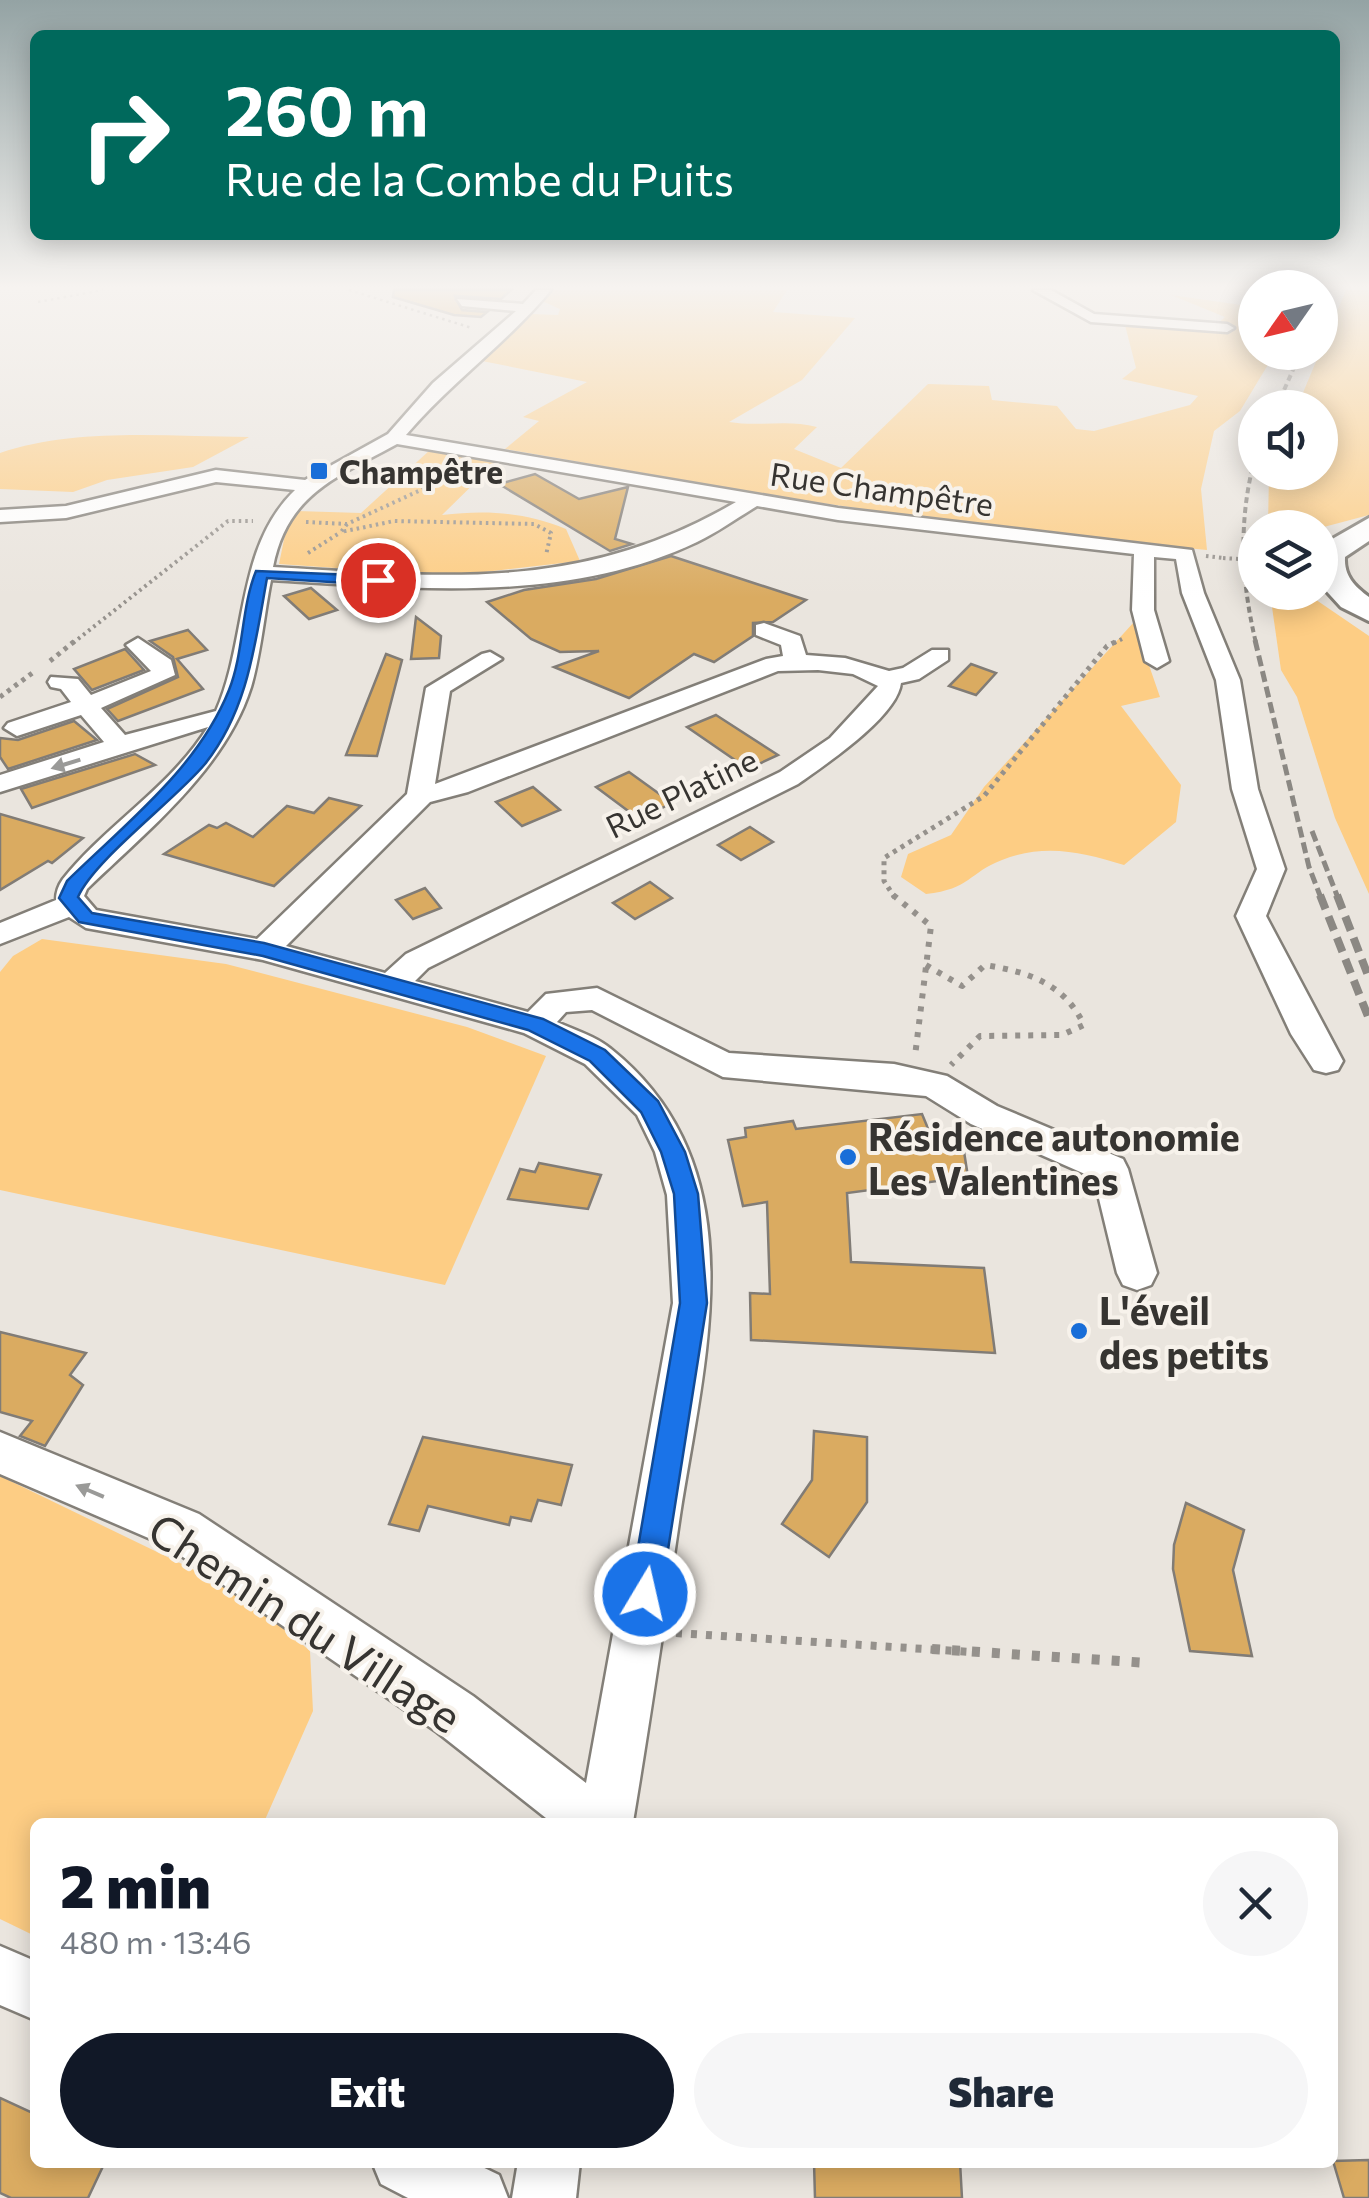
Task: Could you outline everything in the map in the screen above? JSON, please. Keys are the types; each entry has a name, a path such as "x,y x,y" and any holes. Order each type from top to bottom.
{"highway":[{"path":"1360,536 1330,553 1327,567 1333,582 1369,611"}],"street":[{"path":"71,905 74,886 198,761 226,717 247,653 261,574 276,522 308,486 394,438 433,393"},
{"name":"Rue Champêtre","path":"394,438 993,535 1185,554 1192,593 1228,680 1245,789 1270,869 1251,916 1308,1034 1326,1061"},
{"path":"0,516 78,510 216,476 308,486"},
{"path":"261,574 450,584 550,576 606,565 689,538 755,499"},
{"path":"1144,550 1143,610 1157,662"},
{"path":"764,630 792,642 796,662"},
{"path":"17,728 163,675 163,665 138,645"},
{"path":"264,950 420,796 459,786 774,664 822,660 864,668 887,679 911,674 940,655"},
{"path":"420,796 438,688 490,659"},
{"name":"Rue Platine","path":"394,982 417,961 789,778 839,743 886,695 890,686 887,679"},
{"path":"60,682 69,684 121,746"},
{"path":"0,784 196,721 226,717"},
{"path":"0,934 71,905"},
{"path":"71,905 86,918 264,950 394,982 535,1025 598,1055 650,1107 673,1152 686,1194 694,1303 607,1818"},
{"path":"535,1025 557,1002 597,999 723,1065 923,1083 1110,1169 1137,1273"},
{"name":"Chemin du Village","path":"0,1453 183,1530 454,1714 587,1818"},
{"path":"0,1975 30,1989"},
{"path":"415,2168 476,2198"},
{"path":"544,2198 549,2168"}],"path":[{"path":"494,455 348,524 340,532 394,521 534,524 551,533 546,554 550,576"},
{"path":"0,697 97,626 228,521 348,524"},
{"path":"1223,558 1238,559"},
{"path":"923,1083 926,964 931,926 887,892 880,874 884,858 984,796 1107,646 1132,636 1150,636"},
{"path":"923,1083 980,1035 1072,1034 1084,1026 1079,1011 1032,972 985,965 962,986 926,964"},
{"path":"639,1631 1149,1663"}],"shaded area":[{"path":"568,393 780,393 729,422 817,427 794,449 841,468 919,393 990,393 992,400 1057,406 1076,429 1094,431 1190,405 1198,396 1183,393 1238,393 1238,413 1214,431 1201,489 1207,550 1021,532 774,496 505,449 539,421 523,417"},
{"path":"1338,393 1369,393 1369,515 1338,523 1338,510 1268,510 1269,490 1338,490"},
{"path":"123,435 249,437 193,467 107,480 73,492 0,489 0,453 29,445"},
{"path":"430,450 496,462 442,515 505,514 550,523 566,529 580,561 450,576 279,564 287,525 297,511 361,513"},
{"path":"1272,610 1331,610 1369,636 1369,894 1335,818 1297,697 1281,670"},
{"path":"1134,622 1160,697 1121,706 1181,785 1176,822 1124,865 1078,853 1033,852 1002,860 952,888 926,894 901,877 908,854 951,835 984,787"},
{"path":"42,939 226,964 467,1027 546,1056 445,1285 0,1190 0,972 13,956"},
{"path":"0,1476 244,1594 310,1651 313,1711 266,1818 30,1818 30,1934 0,1919"}],"building":[{"path":"535,474 579,499 628,487 615,539 632,544 610,551 499,484"},
{"path":"671,556 806,600 773,622 753,623 753,636 714,662 694,654 629,698 554,667 599,651 560,652 531,639 487,602 524,590 596,579"},
{"path":"311,588 337,610 309,619 284,596"},
{"path":"416,617 441,636 439,658 411,659"},
{"path":"188,630 207,650 177,659 203,689 118,721 107,709 178,677 173,657 150,641"},
{"path":"125,649 144,670 92,690 74,669"},
{"path":"386,654 402,660 377,756 346,755"},
{"path":"971,664 996,673 976,695 949,686"},
{"path":"716,715 778,755 748,769 687,727"},
{"path":"74,721 97,740 8,769 0,757 0,738 18,740"},
{"path":"135,754 155,765 32,808 21,789"},
{"path":"629,772 672,803 639,819 596,787"},
{"path":"533,787 560,810 522,826 496,802"},
{"path":"329,798 361,806 274,886 164,854 209,825 217,828 226,823 253,837 287,806 314,813"},
{"path":"0,814 83,838 52,863 48,861 0,890"},
{"path":"750,827 773,842 741,860 718,845"},
{"path":"650,882 672,898 635,919 613,903"},
{"path":"425,888 441,908 413,919 396,900"},
{"path":"922,1114 936,1148 963,1145 968,1177 847,1193 851,1262 984,1268 995,1353 751,1340 750,1293 770,1294 767,1202 743,1206 728,1140 746,1137 745,1128 793,1121 796,1129"},
{"path":"539,1163 601,1175 588,1209 508,1199 520,1169 535,1172"},
{"path":"0,1332 86,1353 70,1375 83,1385 45,1446 20,1436 32,1421 0,1412"},
{"path":"814,1431 867,1437 867,1502 829,1557 782,1524 812,1480"},
{"path":"423,1437 572,1465 561,1505 538,1500 531,1521 511,1517 509,1525 428,1506 419,1531 389,1524"},
{"path":"1186,1503 1244,1530 1233,1570 1252,1656 1190,1651 1173,1569 1174,1545"},
{"path":"0,2098 30,2112 30,2168 102,2168 88,2198 11,2198 0,2193"},
{"path":"1369,2160 1369,2198 1344,2198 1335,2168 1338,2161"},
{"path":"814,2168 960,2168 962,2198 815,2198"}],"railway":[{"path":"1248,490 1244,550 1247,597 1256,643"},
{"path":"1255,640 1309,867 1321,898"},
{"path":"1312,831 1338,898"},
{"path":"1320,895 1369,1019"},
{"path":"1337,895 1369,978"}],"place":[{"name":"Champêtre","path":"319,471"},
{"name":"Résidence autonomie Les Valentines","path":"848,1157"},
{"name":"L'éveil des petits","path":"1079,1331"}],"route":[{"path":"378,580 261,574 239,686 220,728 198,761 74,886 68,898 86,918 264,950 394,982 535,1025 598,1055 650,1107 673,1152 686,1194 694,1303 645,1594"}]}
